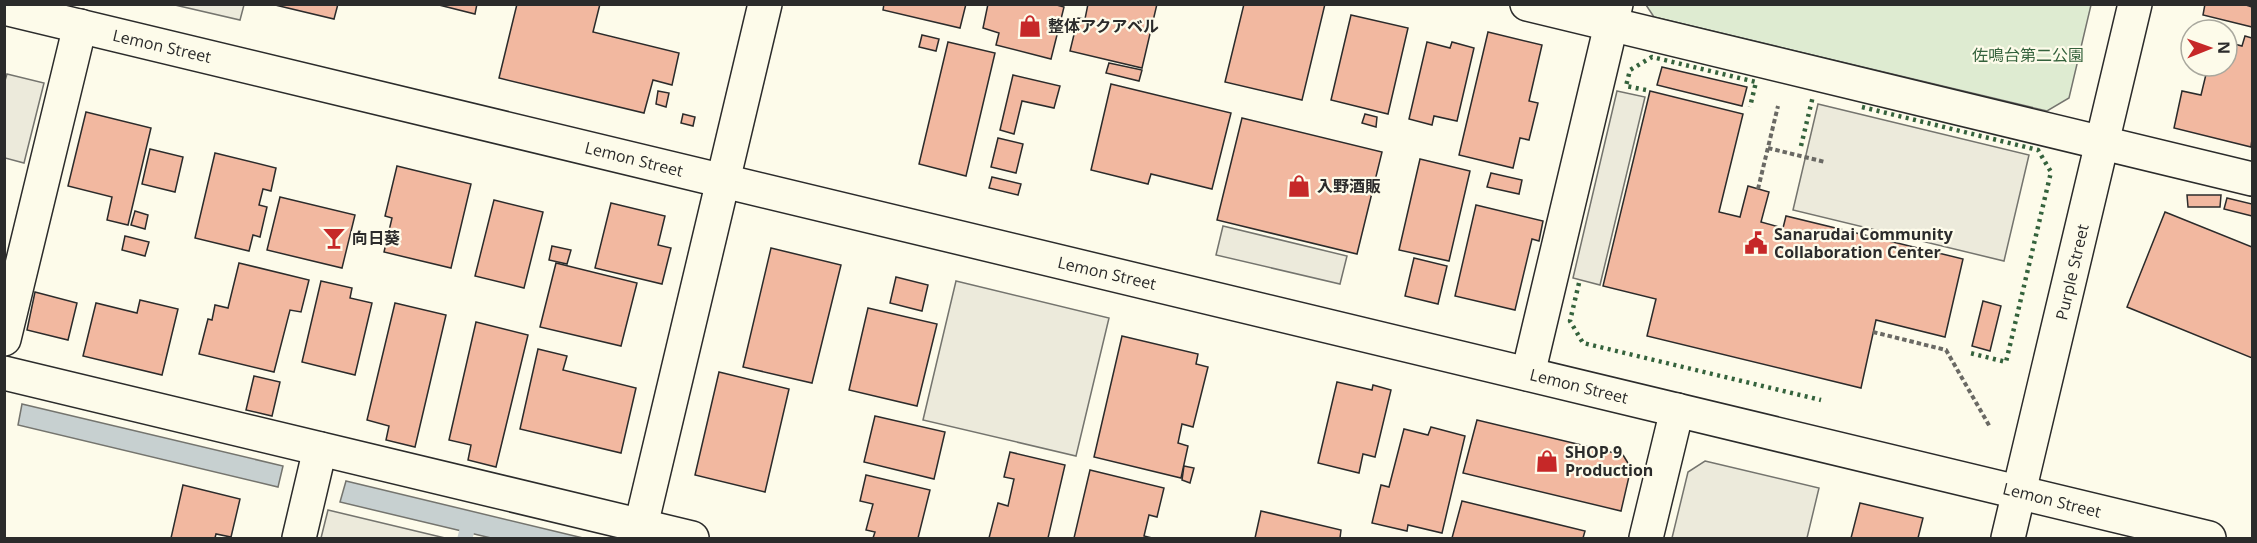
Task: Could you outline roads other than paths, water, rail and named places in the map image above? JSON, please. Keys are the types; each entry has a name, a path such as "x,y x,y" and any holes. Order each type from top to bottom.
{"street":[{"path":"639,532 765,4"},
{"path":"1527,4 1614,15 1787,67 2253,179"},
{"name":"Purple Street","path":"2008,538 2136,4"},
{"name":"Lemon Street","path":"4,8 2209,538"},
{"path":"1528,374 1614,15"},
{"path":"4,339 80,26"},
{"path":"4,373 320,449 639,532 692,538"},
{"path":"1646,538 1677,410"},
{"path":"299,538 320,449"}],"waterway":[{"path":"465,538 469,522"}],"place":[{"name":"整体アクアベル","path":"1030,26"},
{"name":"入野酒販","path":"1299,186"},
{"name":"向日葵","path":"334,238"},
{"name":"Sanarudai Community Collaboration Center","path":"1756,243"},
{"name":"SHOP 9 Production","path":"1547,461"}],"park label":[{"name":"佐鳴台第二公園","path":"2028,55"}]}
